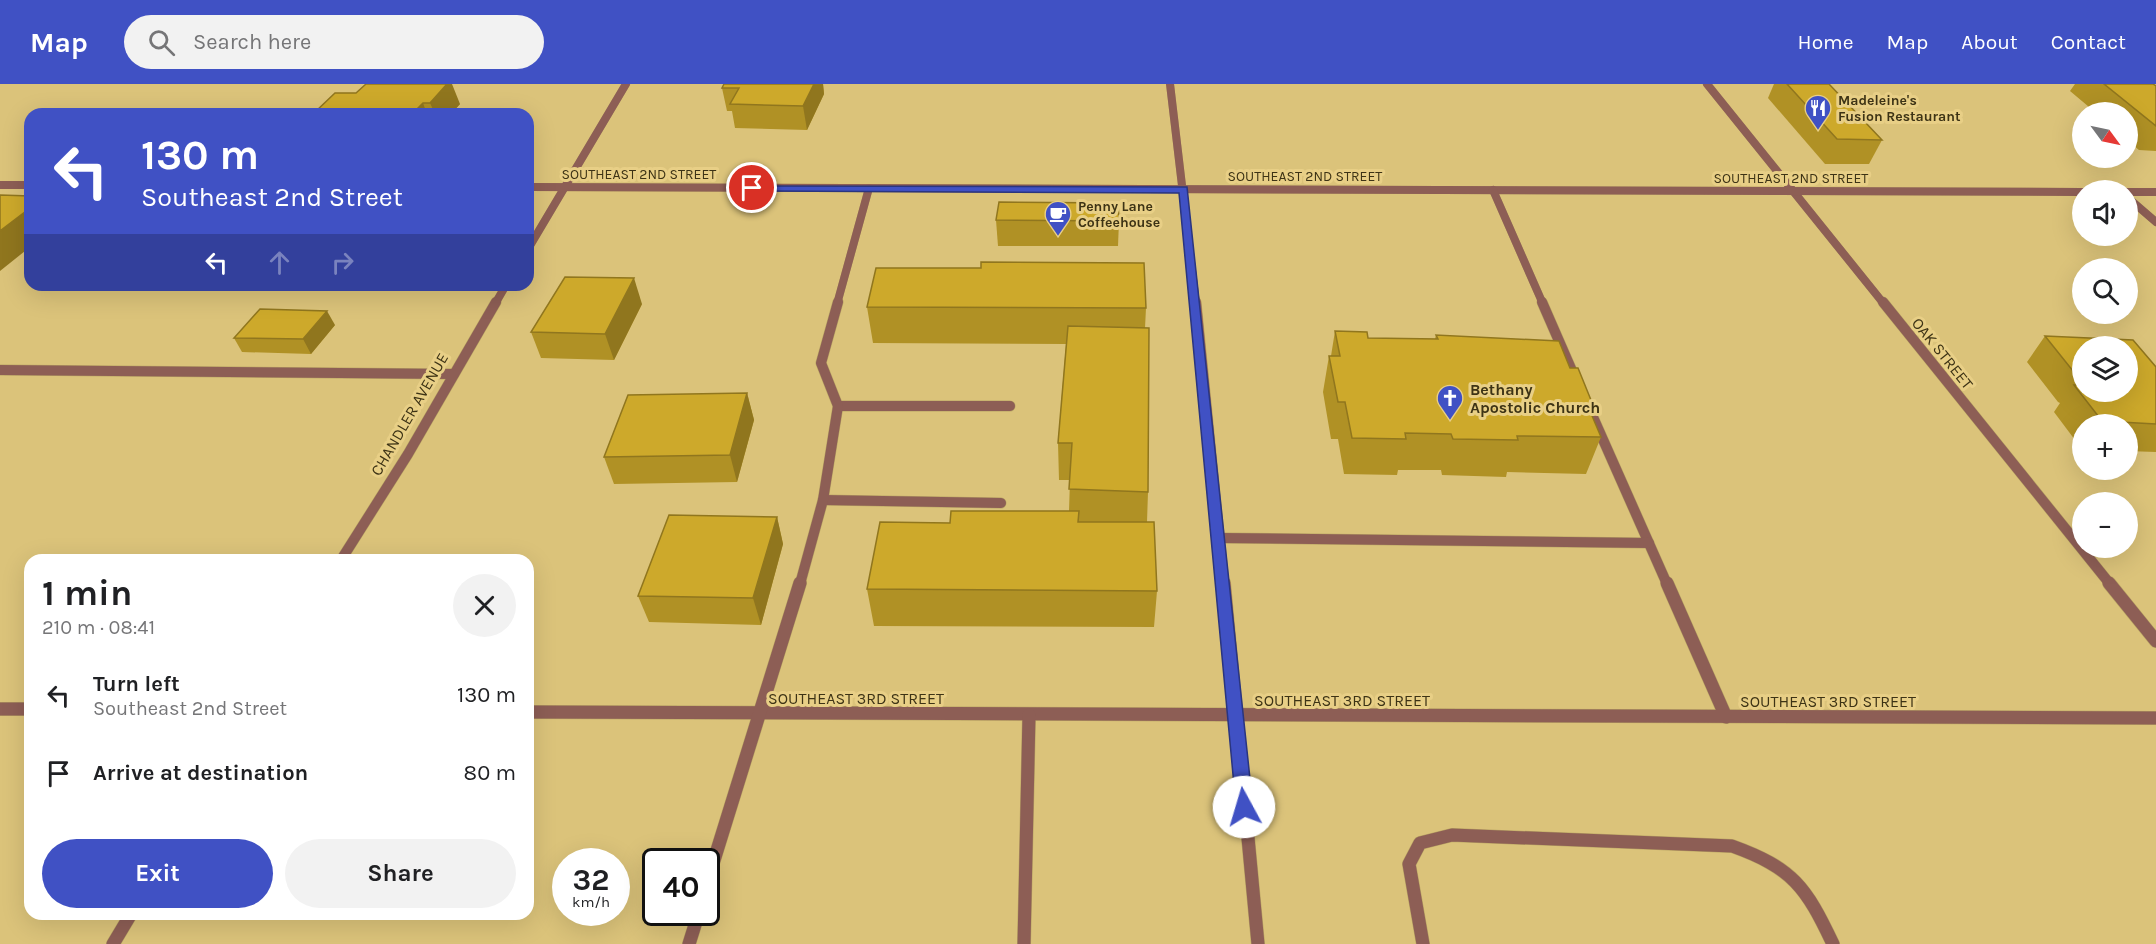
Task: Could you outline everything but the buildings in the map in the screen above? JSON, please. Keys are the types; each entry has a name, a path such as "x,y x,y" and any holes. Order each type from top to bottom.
{"street":[{"path":"534,239 626,84"},
{"path":"1170,84 1184,190 1220,538 1258,944"},
{"name":"OAK STREET","path":"1707,84 2156,641"},
{"path":"0,185 24,185"},
{"name":"SOUTHEAST 2ND STREET","path":"534,187 2072,192"},
{"path":"717,848 758,714 791,618 823,500 838,406 821,363 869,188"},
{"path":"1493,190 1726,717"},
{"path":"2138,193 2156,192"},
{"path":"2138,205 2156,222"},
{"name":"CHANDLER AVENUE","path":"345,554 408,454 502,291"},
{"path":"0,370 454,374"},
{"path":"838,406 1010,406"},
{"path":"823,500 1001,502"},
{"path":"1220,538 1649,543"},
{"path":"0,709 24,709"},
{"name":"SOUTHEAST 3RD STREET","path":"534,712 2156,718"},
{"path":"1024,944 1029,715"},
{"path":"1423,944 1409,864 1420,843 1452,835 1732,846 1765,856 1796,879 1819,913 1833,944"},
{"path":"113,944 127,920"},
{"path":"689,944 695,926"}],"place":[{"name":"Madeleine's Fusion Restaurant","path":"1818,131"},
{"name":"Penny Lane Coffeehouse","path":"1058,237"},
{"name":"Bethany Apostolic Church","path":"1450,421"}],"route":[{"path":"752,188 1184,190 1220,538 1244,807"}]}
